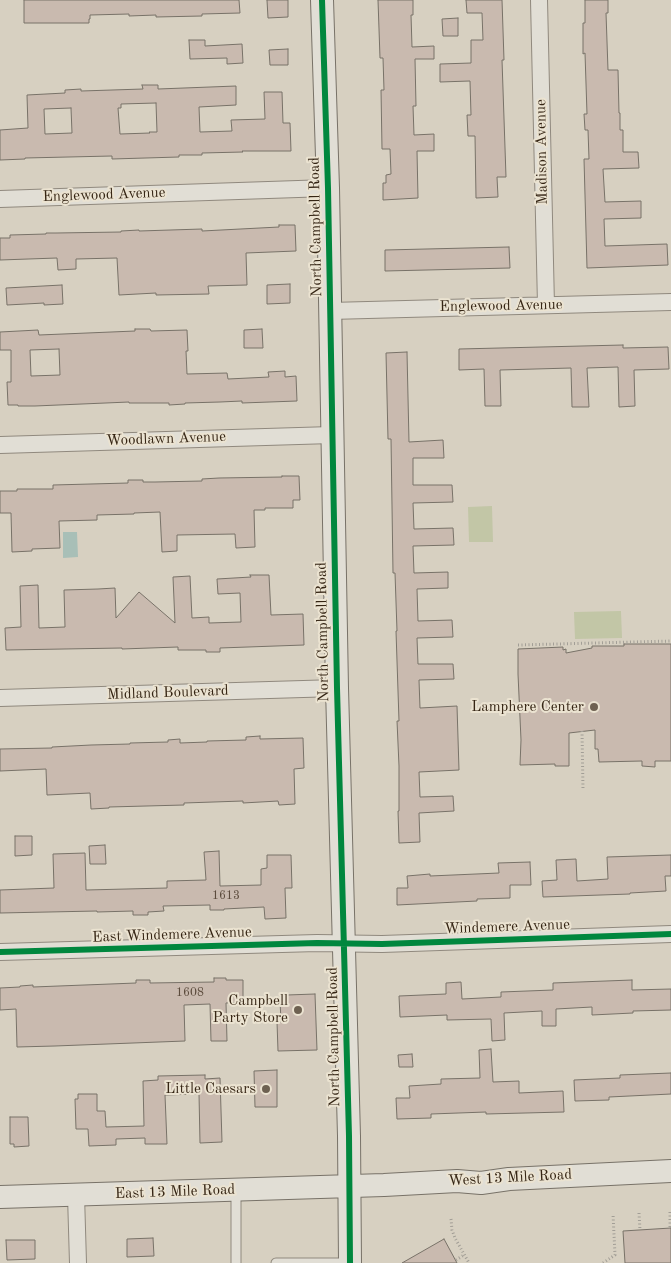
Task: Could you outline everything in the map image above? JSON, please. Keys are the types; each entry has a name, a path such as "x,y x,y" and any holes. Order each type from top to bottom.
{"street":[{"name":"North Campbell Road","path":"322,0 328,188 337,688 350,1136 350,1263"},
{"name":"Madison Avenue","path":"538,0 546,305"},
{"name":"Englewood Avenue","path":"0,199 328,188"},
{"name":"Englewood Avenue","path":"330,311 671,302"},
{"name":"Woodlawn Avenue","path":"0,445 332,435"},
{"name":"Midland Boulevard","path":"0,698 337,688"},
{"name":"Windemere Avenue","path":"345,943 382,944 671,934"},
{"name":"East Windemere Avenue","path":"0,952 345,943"},
{"name":"West 13 Mile Road","path":"349,1186 457,1181 481,1183 509,1178 671,1171"},
{"name":"East 13 Mile Road","path":"0,1197 349,1186"},
{"path":"76,1195 78,1263"}],"lane":[{"path":"236,1190 236,1263"},
{"path":"276,1263 339,1263"}],"path":[{"path":"518,645 671,641"},
{"path":"582,731 583,790"},
{"path":"670,1212 670,1228"},
{"path":"639,1213 640,1230"},
{"path":"605,1262 615,1255 612,1214"},
{"path":"451,1219 454,1238 469,1263"},
{"path":"456,1260 464,1255"}],"green space":[{"path":"492,506 493,542 469,542 468,507"},
{"path":"621,611 622,638 575,639 574,612"}],"water":[{"path":"63,532 77,532 78,557 63,558"}],"building":[{"path":"24,0 239,0 240,13 156,17 156,15 129,16 129,14 90,15 89,23 24,23"},
{"path":"267,0 288,0 288,17 268,18"},
{"path":"378,0 413,0 413,15 411,15 412,47 434,46 434,59 415,59 416,106 413,106 414,135 434,134 434,151 417,151 418,198 383,200 383,183 386,183 386,175 391,174 390,149 382,149 381,90 384,90 383,58 380,58"},
{"path":"466,0 502,0 506,177 497,177 498,197 476,198 475,136 468,136 467,115 471,115 470,81 440,82 440,64 471,63 471,40 483,40 482,13 467,13"},
{"path":"585,0 608,0 608,13 606,13 608,70 618,70 620,130 623,130 623,152 638,152 639,168 603,169 605,202 641,201 641,218 604,219 605,246 667,244 668,265 587,268 584,159 589,159 588,130 585,130 584,114 587,114 585,53 583,54"},
{"path":"458,18 458,36 443,36 442,19"},
{"path":"189,40 205,40 205,46 242,44 243,63 227,64 227,58 190,59"},
{"path":"288,49 288,65 270,65 269,50"},
{"path":"142,85 158,85 158,89 236,86 236,105 199,107 200,132 232,131 231,120 265,119 264,92 282,92 283,123 290,123 291,151 202,153 202,155 179,155 179,157 112,159 112,156 0,160 0,130 28,128 27,95 65,93 65,90 81,89 81,91 143,89","holes":["156,103 157,132 120,134 118,108 121,108 121,104","71,108 72,133 45,134 44,109"]},
{"path":"279,225 295,225 296,251 246,253 247,285 208,286 209,294 156,295 156,293 119,295 117,258 76,259 76,269 58,270 57,258 0,260 0,238 10,238 10,235 139,230 202,229 202,231 279,227"},
{"path":"509,247 510,268 385,271 385,250"},
{"path":"290,284 290,303 267,304 267,285"},
{"path":"62,285 63,304 7,305 6,288"},
{"path":"135,329 150,329 151,331 187,330 187,374 227,373 228,379 269,377 268,372 285,371 285,377 296,376 297,401 242,403 242,401 169,405 169,403 129,402 35,406 8,405 7,382 11,382 11,350 0,350 0,332 38,330 39,335 135,331","holes":["59,349 60,375 31,376 30,350"]},
{"path":"262,329 263,348 244,348 244,330"},
{"path":"623,345 623,348 668,347 669,369 634,370 635,406 619,407 618,367 587,368 589,407 572,407 571,368 500,370 501,406 485,406 484,369 459,370 459,349"},
{"path":"407,352 409,442 443,440 444,458 413,458 413,485 452,485 453,502 413,503 414,529 453,528 454,545 413,546 414,573 448,572 448,588 417,589 418,621 452,620 453,637 417,638 418,664 453,664 454,679 419,680 420,708 457,706 459,770 419,772 420,797 453,796 454,811 419,813 420,842 399,843 397,631 395,573 393,573 391,439 388,439 386,353"},
{"path":"299,476 300,500 293,500 293,508 254,510 255,547 236,548 235,534 177,535 177,551 162,552 160,512 97,515 97,520 59,521 60,548 12,552 11,513 0,513 0,491 53,489 53,485 128,483 128,480 143,480 143,482 202,481 202,479"},
{"path":"250,575 269,575 271,615 303,614 304,645 220,648 220,652 178,650 178,647 6,650 5,628 21,627 20,586 38,585 39,628 65,627 64,590 115,588 116,618 139,592 175,623 173,577 190,576 192,618 209,617 209,623 241,622 240,593 218,594 217,579 251,577"},
{"name":"Lamphere Center","path":"624,644 671,644 671,761 655,761 655,767 642,766 642,761 599,762 598,749 595,749 595,730 569,733 569,766 555,766 555,764 520,765 518,649 563,647 563,650 566,649 566,653 592,648 592,646 624,646"},
{"path":"260,736 260,739 303,738 304,768 294,769 295,804 279,805 278,801 243,803 243,801 91,809 90,793 47,795 46,769 0,771 0,749 168,742 168,740 180,739 180,743 207,742 246,740 246,737"},
{"path":"15,836 32,836 32,855 15,856"},
{"path":"105,845 106,864 90,864 89,846"},
{"path":"219,851 220,886 261,885 261,869 267,868 267,855 291,855 292,888 285,888 286,918 265,919 264,907 210,910 210,905 163,906 164,911 148,912 148,915 133,915 133,911 0,913 0,890 54,888 53,854 85,853 86,890 167,888 167,881 206,880 204,852"},
{"path":"671,855 671,876 665,876 666,891 543,897 542,881 557,880 556,860 576,859 577,881 608,879 607,857"},
{"path":"530,862 531,885 510,885 510,898 397,905 397,888 408,888 407,876 499,873 498,863"},
{"path":"214,978 243,980 243,1002 226,1003 227,1041 211,1041 210,1004 184,1005 185,1041 17,1047 16,1009 0,1010 0,988 33,985 33,987 136,983 136,980 150,980 150,983 214,982"},
{"path":"632,980 632,990 671,989 671,1010 592,1015 592,1007 556,1009 556,1026 542,1026 542,1011 504,1013 505,1040 492,1041 491,1019 447,1020 447,1015 400,1017 399,996 446,994 446,983 461,982 462,999 501,997 501,992 553,990 553,983"},
{"path":"315,994 317,1050 278,1051 277,1022 281,1022 280,1000 287,999 287,995"},
{"path":"491,1049 493,1082 519,1081 519,1093 563,1091 564,1112 431,1114 431,1118 397,1119 396,1098 410,1098 409,1086 441,1084 441,1079 480,1078 479,1050"},
{"path":"412,1054 413,1067 399,1067 398,1055"},
{"name":"Little Caesars","path":"277,1070 277,1107 255,1107 254,1071"},
{"path":"671,1073 671,1094 609,1097 609,1100 575,1101 574,1080 620,1078 620,1075"},
{"path":"205,1075 205,1079 220,1078 222,1142 200,1143 199,1094 165,1095 167,1144 145,1144 145,1138 116,1139 116,1145 89,1146 88,1129 76,1129 75,1099 78,1099 78,1094 97,1094 97,1111 105,1111 106,1127 144,1126 143,1081 158,1080 158,1076"},
{"path":"10,1117 28,1117 29,1146 14,1147 14,1144 10,1144"},
{"path":"671,1228 671,1263 625,1263 623,1231"},
{"path":"153,1238 154,1256 127,1257 127,1239"},
{"path":"444,1239 457,1263 402,1263"},
{"path":"6,1240 35,1240 35,1259 7,1260"}],"cycle path":[{"path":"322,0 328,188 337,688 349,1136 350,1263"},
{"path":"0,952 317,943 382,944 671,934"}],"place":[{"name":"Lamphere Center","path":"594,707"},
{"name":"Campbell Party Store","path":"298,1010"},
{"name":"Little Caesars","path":"266,1089"}]}
